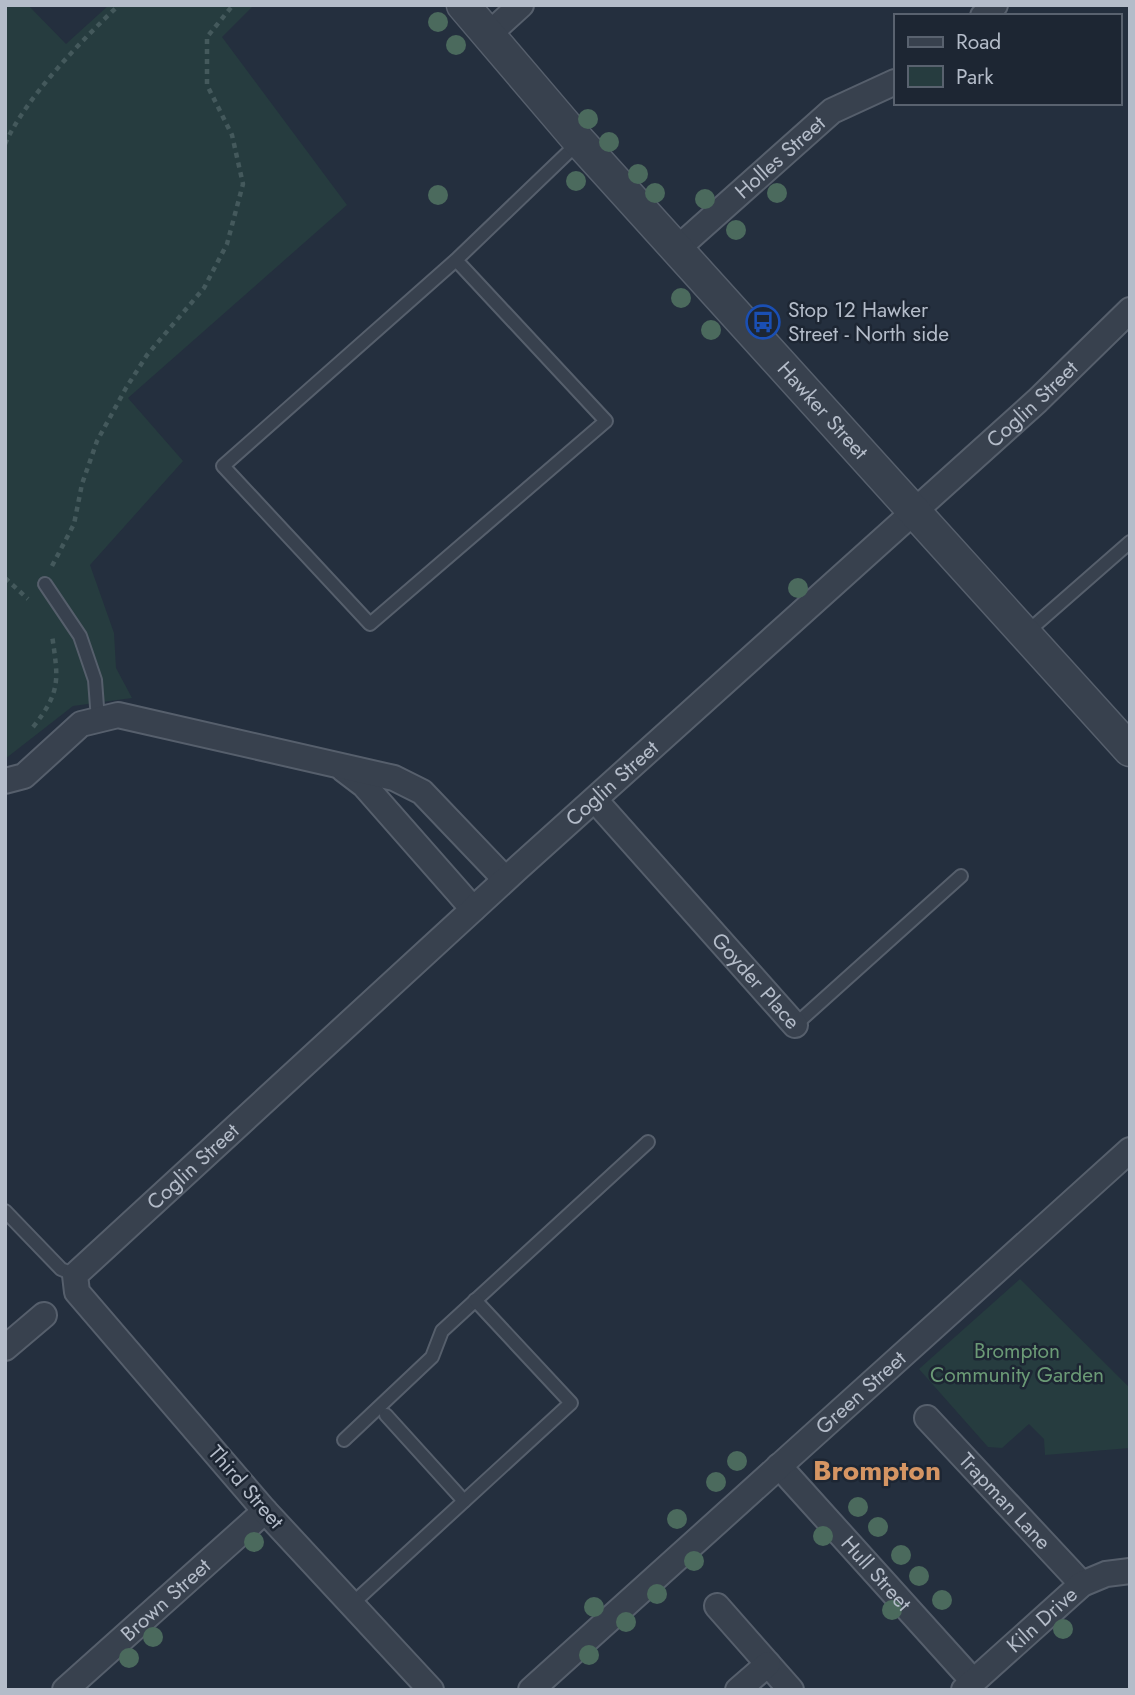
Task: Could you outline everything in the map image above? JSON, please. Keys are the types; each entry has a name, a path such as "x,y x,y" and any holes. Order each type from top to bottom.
{"street":[{"name":"Hawker Street","path":"463,5 579,141 1130,750"},
{"path":"488,35 521,5"},
{"name":"Holles Street","path":"677,249 832,111 894,82"},
{"name":"Coglin Street","path":"75,1275 505,879 1037,401 1130,310"},
{"path":"5,781 23,776 81,724 118,715 394,778 422,792 505,879"},
{"path":"337,764 364,785 473,909"},
{"name":"Goyder Place","path":"595,800 795,1025"},
{"name":"Green Street","path":"531,1690 1130,1150"},
{"name":"Third Street","path":"75,1275 77,1292 265,1511 431,1690"},
{"path":"5,1348 44,1315"},
{"name":"Trapman Lane","path":"927,1418 1082,1584"},
{"name":"Hull Street","path":"779,1466 969,1686"},
{"name":"Brown Street","path":"65,1690 265,1511"},
{"name":"Kiln Drive","path":"969,1686 1082,1584 1106,1574 1130,1571"},
{"path":"717,1606 791,1690"},
{"path":"738,1690 768,1664"}],"lane":[{"path":"456,260 606,421 370,624 223,466 456,260 579,141"},
{"path":"1026,634 1130,542"},
{"path":"45,584 80,636 94,680 98,720"},
{"name":"Goyder Place","path":"795,1025 961,876"},
{"path":"344,1440 432,1357 442,1331 648,1142"},
{"name":"Third Street","path":"5,1211 61,1269 75,1275"},
{"path":"352,1604 571,1403 475,1300"},
{"path":"386,1415 464,1501"}],"path":[{"path":"5,144 38,95 84,38 119,5"},
{"path":"45,584 74,524 82,484 97,441 125,388 147,355 204,288 227,243 243,184 232,135 207,85 207,37 233,5"},
{"path":"5,578 30,602"},
{"path":"25,734 51,705 58,677 52,634 45,623"}],"green space":[{"path":"5,5 28,5 66,44 109,5 254,5 222,37 347,205 128,398 183,461 90,565 114,633 116,668 132,698 73,706 5,759"},
{"name":"Brompton Community Garden","path":"1020,1279 1130,1388 1130,1448 1045,1455 1044,1439 1029,1424 1002,1448 988,1447 919,1369"}],"place":[{"name":"Stop 12 Hawker Street - North side","path":"763,322"}],"district":[{"name":"Brompton","path":"877,1470"}]}
